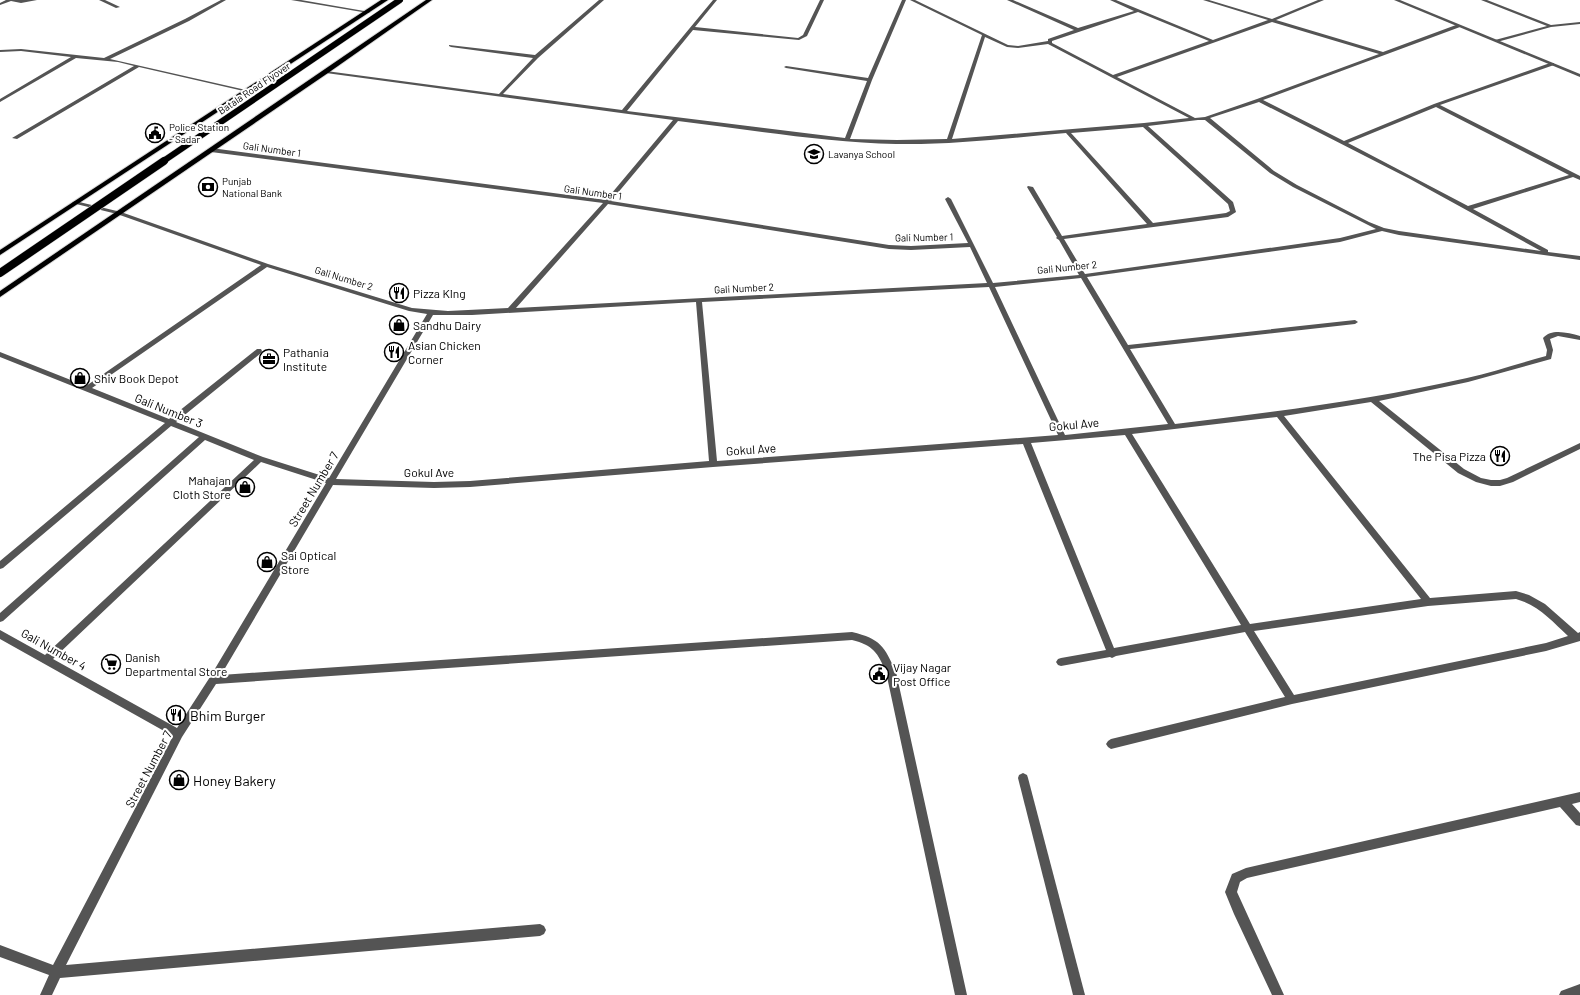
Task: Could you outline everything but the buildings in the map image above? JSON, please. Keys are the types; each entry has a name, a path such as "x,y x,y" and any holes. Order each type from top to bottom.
{"main road":[{"path":"0,253 385,0"},
{"name":"Batala Road Flyover","path":"0,273 400,0"},
{"path":"0,294 326,72 428,0"}],"street":[{"path":"0,4 11,0 21,2 36,0"},
{"path":"101,0 118,8"},
{"path":"103,60 187,20 224,0"},
{"path":"293,0 368,12"},
{"path":"499,96 536,57 602,0"},
{"path":"624,111 690,28 715,0"},
{"path":"690,28 799,39 804,36 822,0"},
{"path":"847,140 870,80 904,0"},
{"path":"912,0 1012,47 1050,42 1078,30 1137,11"},
{"path":"1009,0 1078,30"},
{"path":"1112,0 1213,41"},
{"path":"1205,0 1384,54"},
{"path":"1114,76 1273,20 1322,0"},
{"path":"1396,0 1580,76"},
{"path":"1483,0 1551,26"},
{"path":"1497,41 1551,26 1580,23"},
{"path":"326,72 499,96 847,140 897,142 949,141 1144,125 1206,118 1259,100 1458,26"},
{"path":"949,141 984,35"},
{"path":"1050,42 1052,46 1114,76 1196,120"},
{"path":"451,46 536,57"},
{"path":"0,51 21,50 103,60 138,66 246,91"},
{"path":"0,101 76,56"},
{"path":"1344,143 1436,105 1552,64"},
{"path":"15,138 138,66"},
{"path":"786,67 870,80"},
{"path":"1259,100 1469,208 1550,254"},
{"path":"1436,105 1580,178"},
{"path":"1206,118 1272,172 1295,186 1367,223 1382,229 1399,233 1580,258"},
{"path":"510,310 607,202 677,119"},
{"path":"1059,238 1228,215 1233,212 1233,208 1230,203 1144,125"},
{"path":"1067,131 1152,226"},
{"name":"Gali Number 1","path":"211,150 607,202 889,247 911,248 972,245"},
{"path":"1469,208 1573,175"},
{"path":"1030,187 1059,238 1084,276 1173,426"},
{"path":"948,199 992,285 1063,438"},
{"name":"Gali Number 2","path":"76,203 118,213 266,265 411,310 455,315 510,310 992,285 1084,276 1340,240 1382,229"},
{"path":"86,389 266,265"},
{"path":"699,300 713,464"},
{"name":"Street Number 7","path":"46,995 56,972 180,734 431,313"},
{"path":"1127,347 1355,322"},
{"name":"Gokul Ave","path":"331,482 434,485 470,484 1127,432 1279,414 1372,399 1468,380 1549,358 1551,354 1546,338 1550,335 1557,333 1580,338"},
{"path":"0,566 170,423 260,351"},
{"name":"Gali Number 3","path":"0,354 260,459 331,482"},
{"path":"1372,399 1461,471 1479,480 1491,483 1500,483 1510,480 1580,446"},
{"path":"1279,414 1428,602"},
{"path":"1127,432 1292,700"},
{"path":"0,618 204,437"},
{"path":"1026,441 1112,654"},
{"path":"46,660 260,459"},
{"path":"1061,662 1112,654 1247,628 1428,602 1516,595 1530,598 1542,605 1578,637"},
{"name":"Gali Number 4","path":"0,634 180,734"},
{"path":"213,680 844,636 866,639 874,643 883,655 891,672 961,995"},
{"path":"1111,744 1292,700 1538,649 1578,637"},
{"path":"1023,778 1079,995"},
{"path":"1278,995 1231,892 1236,878 1246,872 1580,797"},
{"path":"1563,802 1580,821"},
{"path":"0,952 56,972 540,930"},
{"path":"1565,995 1580,990"}],"place":[{"name":"Police Station - Sadar","path":"155,133"},
{"name":"Lavanya School","path":"814,154"},
{"name":"Punjab National Bank","path":"208,187"},
{"name":"Pizza KIng","path":"399,293"},
{"name":"Sandhu Dairy","path":"399,325"},
{"name":"Asian Chicken Corner","path":"394,352"},
{"name":"Pathania Institute","path":"269,359"},
{"name":"Shiv Book Depot","path":"80,378"},
{"name":"The Pisa Pizza","path":"1500,456"},
{"name":"Mahajan Cloth Store","path":"245,487"},
{"name":"Sai Optical Store","path":"267,562"},
{"name":"Danish Departmental Store","path":"111,664"},
{"name":"Vijay Nagar Post Office","path":"879,674"},
{"name":"Bhim Burger","path":"176,715"},
{"name":"Honey Bakery","path":"179,780"}]}
